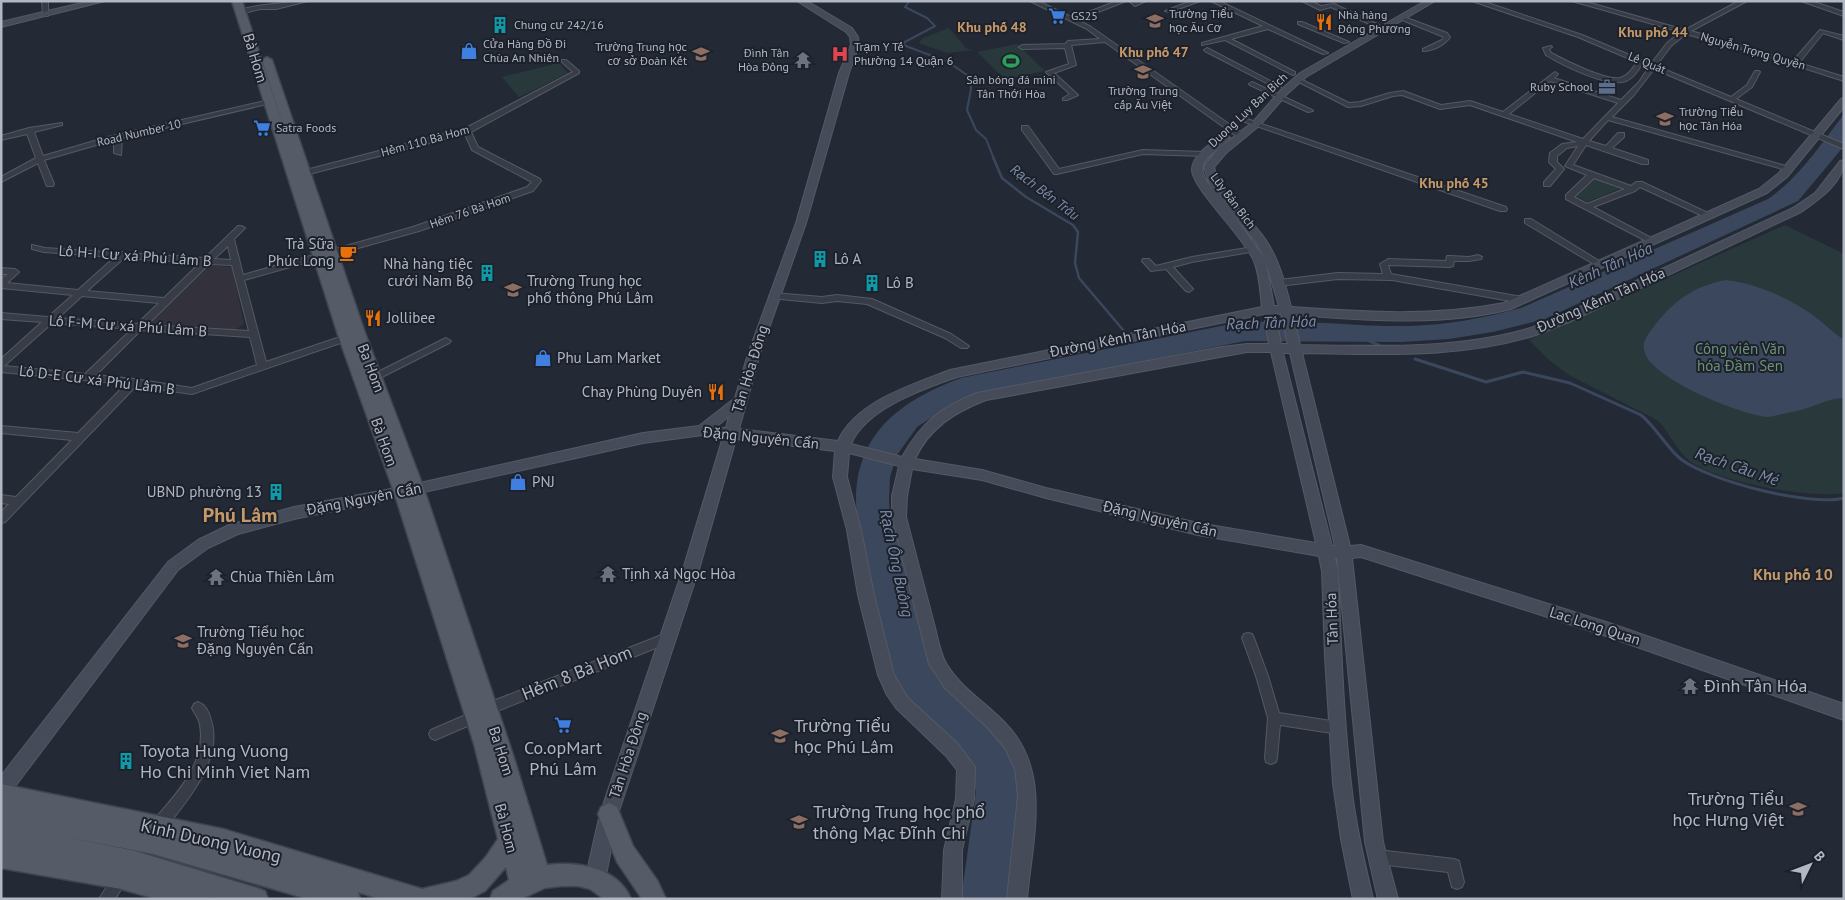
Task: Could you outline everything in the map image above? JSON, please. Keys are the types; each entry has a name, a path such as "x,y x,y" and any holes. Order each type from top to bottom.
{"main road":[{"name":"Ba Hom","path":"243,6 275,100 305,173 326,255 409,491"},
{"name":"Bà Hom","path":"275,100 326,255 346,338 369,381"},
{"name":"Bà Hom","path":"409,491 481,713 510,840 531,882"},
{"name":"Ba Hom","path":"481,713 503,755 531,882"},
{"name":"Kinh Duong Vuong","path":"1,792 223,840 418,899"},
{"name":"Kinh Duong Vuong","path":"1,814 153,842 349,899"},
{"path":"609,814 614,830 628,859 655,899"},
{"path":"1,835 135,862 257,899"},
{"path":"425,899 448,895 478,884 496,865 510,840"},
{"path":"1,857 121,878 202,899"},
{"path":"501,899 531,882 569,874 595,880 614,892 620,899"}],"street":[{"path":"45,1 46,14"},
{"path":"1,25 101,1"},
{"path":"243,6 276,7 305,1"},
{"name":"Tân Hòa Đông","path":"595,880 609,814 692,566 739,401 773,296 810,197 844,73 856,44 849,30 801,1"},
{"path":"1033,1 1073,20 1106,40 1238,134"},
{"path":"1105,1 1112,5"},
{"path":"1073,20 1123,1"},
{"path":"1132,1 1135,4 1143,1"},
{"path":"1168,11 1197,1"},
{"path":"1214,1 1326,54"},
{"path":"1305,1 1320,8 1332,3 1376,25"},
{"path":"1296,77 1326,54 1418,1"},
{"name":"Duong Luy Ban Bich","path":"1294,347 1276,270 1259,238 1217,189 1209,173 1211,163 1276,93 1296,77 1431,1"},
{"name":"Lê Quát","path":"1475,1 1573,33 1653,65 1819,138 1844,147"},
{"name":"Nguyễn Trọng Quyền","path":"1575,1 1795,63 1844,79"},
{"path":"1632,189 1569,166 1582,142 1641,83 1672,42 1685,32 1744,1"},
{"path":"1806,2 1844,14"},
{"path":"1402,18 1445,34 1447,37 1444,41 1425,50"},
{"path":"1300,23 1346,42"},
{"path":"1268,27 1226,38 1205,47 1276,93 1310,111"},
{"path":"1795,63 1822,31 1844,38"},
{"path":"1226,38 1348,105 1361,104 1392,94 1402,93 1440,107 1470,103 1645,162"},
{"path":"1022,47 1068,46 1068,43 1106,40"},
{"path":"1065,99 1075,95 1049,72 1073,65 1068,46"},
{"path":"1549,47 1546,48 1548,54 1559,61 1615,80 1627,78 1641,61"},
{"name":"Hẻm 110 Bà Hom","path":"305,173 467,131 577,72 564,61"},
{"path":"1505,114 1557,72"},
{"path":"1731,100 1750,86 1757,72"},
{"path":"1550,79 1621,102"},
{"path":"1252,84 1276,93"},
{"name":"Road Number 10","path":"1,180 41,159 118,137 275,100"},
{"name":"Đường Kênh Tân Hóa","path":"952,899 953,850 965,799 966,767 952,750 902,703 886,675 866,595 854,530 840,477 843,447 848,435 865,416 896,396 937,378 974,368 1269,312 1421,317 1472,313 1507,306 1763,191 1819,138 1844,101"},
{"path":"1608,118 1789,168"},
{"path":"1251,122 1503,208"},
{"path":"1,138 28,130 60,124"},
{"path":"1025,128 1057,172 1144,152 1204,154"},
{"path":"28,130 50,184"},
{"name":"Hẻm 76 Bà Hom","path":"326,255 463,214 530,189 537,181 475,148 467,131"},
{"name":"Lũy Bán Bích","path":"1238,134 1204,154 1196,166 1203,184 1253,249 1260,261 1276,347"},
{"path":"1607,149 1621,135"},
{"path":"118,137 118,152"},
{"path":"1547,184 1560,170 1553,162 1553,155 1570,143 1582,142"},
{"name":"Đường Kênh Tân Hóa","path":"1017,899 1028,799 1025,771 1016,748 1002,731 946,679 937,664 912,575 899,517 898,496 906,463 916,442 933,423 959,405 981,397 1222,351 1276,347 1404,350 1453,347 1485,343 1532,332 1566,318 1797,210 1819,194 1844,163"},
{"path":"1593,174 1569,196 1650,241"},
{"path":"1629,178 1708,215"},
{"path":"1589,206 1632,189 1639,184"},
{"path":"1528,221 1600,264"},
{"path":"88,377 241,228"},
{"path":"230,239 262,366 346,338"},
{"name":"Lô H-I Cư xá Phú Lâm B","path":"35,247 44,250 237,263"},
{"path":"1146,261 1154,269 1166,264 1253,249"},
{"path":"1,364 124,254"},
{"path":"241,278 326,255"},
{"path":"1388,277 1384,264 1388,262 1450,264 1450,258 1478,257"},
{"path":"1166,264 1189,289"},
{"path":"1,270 15,272 1,284"},
{"path":"1279,283 1338,276 1388,277 1522,300"},
{"path":"1,284 166,301"},
{"path":"773,296 869,301 948,336 964,346"},
{"name":"Lô F-M Cư xá Phú Lâm B","path":"1,316 139,328 255,334"},
{"path":"369,381 446,341"},
{"name":"Tân Hóa","path":"1276,347 1330,571 1343,792 1350,839 1363,899"},
{"name":"Tân Hóa","path":"1294,347 1344,553 1367,786 1378,857 1388,899"},
{"name":"Lô D-E Cư xá Phú Lâm B","path":"1,369 134,382 192,391 262,366"},
{"path":"1,519 134,382"},
{"path":"703,430 739,401"},
{"path":"1,429 79,437"},
{"name":"Đặng Nguyên Cẩn","path":"1,792 173,566 204,544 234,529 294,513 409,491 643,438 703,430 843,447 906,463 982,475 1046,493 1198,529 1344,553"},
{"path":"1,499 18,501"},
{"name":"Lac Long Quan","path":"1344,553 1361,551 1434,574 1606,629 1844,712"},
{"name":"Hẻm 8 Bà Hom","path":"435,734 481,713 667,638"},
{"path":"1248,638 1262,676 1274,718 1271,758"},
{"path":"157,826 190,786 207,745 207,725 202,711 198,708"},
{"path":"1274,718 1338,728"},
{"path":"1378,857 1454,866 1457,882"},
{"path":"106,899 121,878"}],"shaded area":[{"path":"207,265 232,267 244,324 232,332 148,325"}],"green space":[{"path":"949,28 966,48 973,50 947,53 919,43 923,38"},
{"name":"Sân bóng đá mini Tân Thới Hòa","path":"1017,44 1045,71 1005,79 977,52"},
{"path":"559,63 568,73 519,97 502,77"},
{"path":"1594,177 1622,188 1587,202 1575,195"},
{"name":"Công viên Văn hóa Đầm Sen","path":"1785,225 1844,254 1844,493 1829,494 1788,491 1743,482 1704,469 1686,458 1657,420 1569,375 1549,360 1529,340"}],"water":[{"path":"1844,114 1844,146 1798,201 1545,319 1493,332 1449,339 1401,342 1245,341 997,390 954,403 917,427 897,455 890,477 889,501 890,513 930,666 955,698 997,737 1016,771 1020,794 1008,899 961,899 976,792 972,773 906,704 889,670 857,518 856,491 860,467 868,446 880,428 896,413 937,388 961,378 1226,325 1249,322 1294,322 1409,326 1465,320 1521,308 1768,199 1800,170"},
{"path":"1726,280 1748,284 1801,307 1844,340 1844,398 1767,417 1737,410 1718,403 1680,384 1664,374 1652,363 1645,353 1644,343 1648,334 1667,311 1693,291 1703,286"}],"waterway":[{"name":"Rạch Bến Trâu","path":"906,1 909,2 905,7 927,18 935,26 903,43 906,46 948,62 970,77 971,89 967,110 976,130 986,139 994,159"},
{"name":"Rạch Bến Trâu","path":"993,157 1002,178 1026,197 1073,225 1078,232 1075,263 1079,278 1124,331 1131,347"},
{"name":"Rạch Cầu Mé","path":"1366,340 1379,345"},
{"name":"Rạch Cầu Mé","path":"1415,359 1486,382 1523,372 1570,383 1641,415 1677,456 1696,468 1715,476 1761,490 1808,499 1828,500 1844,498"}],"place":[{"name":"GS25","path":"1057,16"},
{"name":"Trường Tiểu học Âu Cơ","path":"1155,21"},
{"name":"Nhà hàng Đông Phương","path":"1324,22"},
{"name":"Chung cư 242/16","path":"500,25"},
{"name":"Cửa Hàng Đồ Đi Chùa An Nhiên","path":"469,51"},
{"name":"Trường Trung học cơ sở Đoàn Kết","path":"701,54"},
{"name":"Trạm Y Tế Phường 14 Quận 6","path":"840,54"},
{"name":"Đình Tân Hòa Đông","path":"803,60"},
{"name":"Sân bóng đá mini Tân Thới Hòa","path":"1011,61"},
{"name":"Trường Trung cấp Âu Việt","path":"1143,72"},
{"name":"Ruby School","path":"1607,87"},
{"name":"Trường Tiểu học Tân Hóa","path":"1665,119"},
{"name":"Satra Foods","path":"262,128"},
{"name":"Trà Sữa Phúc Long","path":"348,253"},
{"name":"Lô A","path":"820,259"},
{"name":"Nhà hàng tiệc cưới Nam Bộ","path":"487,273"},
{"name":"Lô B","path":"872,283"},
{"name":"Trường Trung học phổ thông Phú Lâm","path":"513,290"},
{"name":"Jollibee","path":"373,318"},
{"name":"Phu Lam Market","path":"543,358"},
{"name":"Chay Phùng Duyên","path":"716,392"},
{"name":"PNJ","path":"518,482"},
{"name":"UBND phường 13","path":"276,492"},
{"name":"Tịnh xá Ngọc Hòa","path":"608,574"},
{"name":"Chùa Thiền Lâm","path":"216,577"},
{"name":"Trường Tiểu học Đặng Nguyên Cẩn","path":"183,641"},
{"name":"Đình Tân Hóa","path":"1690,686"},
{"name":"Co.opMart Phú Lâm","path":"563,725"},
{"name":"Trường Tiểu học Phú Lâm","path":"780,736"},
{"name":"Toyota Hung Vuong Ho Chi Minh Viet Nam","path":"126,761"},
{"name":"Trường Tiểu học Hưng Việt","path":"1798,809"},
{"name":"Trường Trung học phổ thông Mạc Đĩnh Chi","path":"799,822"}],"district":[{"name":"Khu phố 48","path":"992,27"},
{"name":"Khu phố 44","path":"1653,32"},
{"name":"Khu phố 47","path":"1154,52"},
{"name":"Khu phố 45","path":"1454,183"},
{"name":"Phú Lâm","path":"240,515"},
{"name":"Khu phố 10","path":"1793,574"}],"water label":[{"name":"Kênh Tân Hóa","path":"1610,265"},
{"name":"Rạch Tân Hóa","path":"1271,322"},
{"name":"Rạch Ông Buông","path":"897,563"}]}
